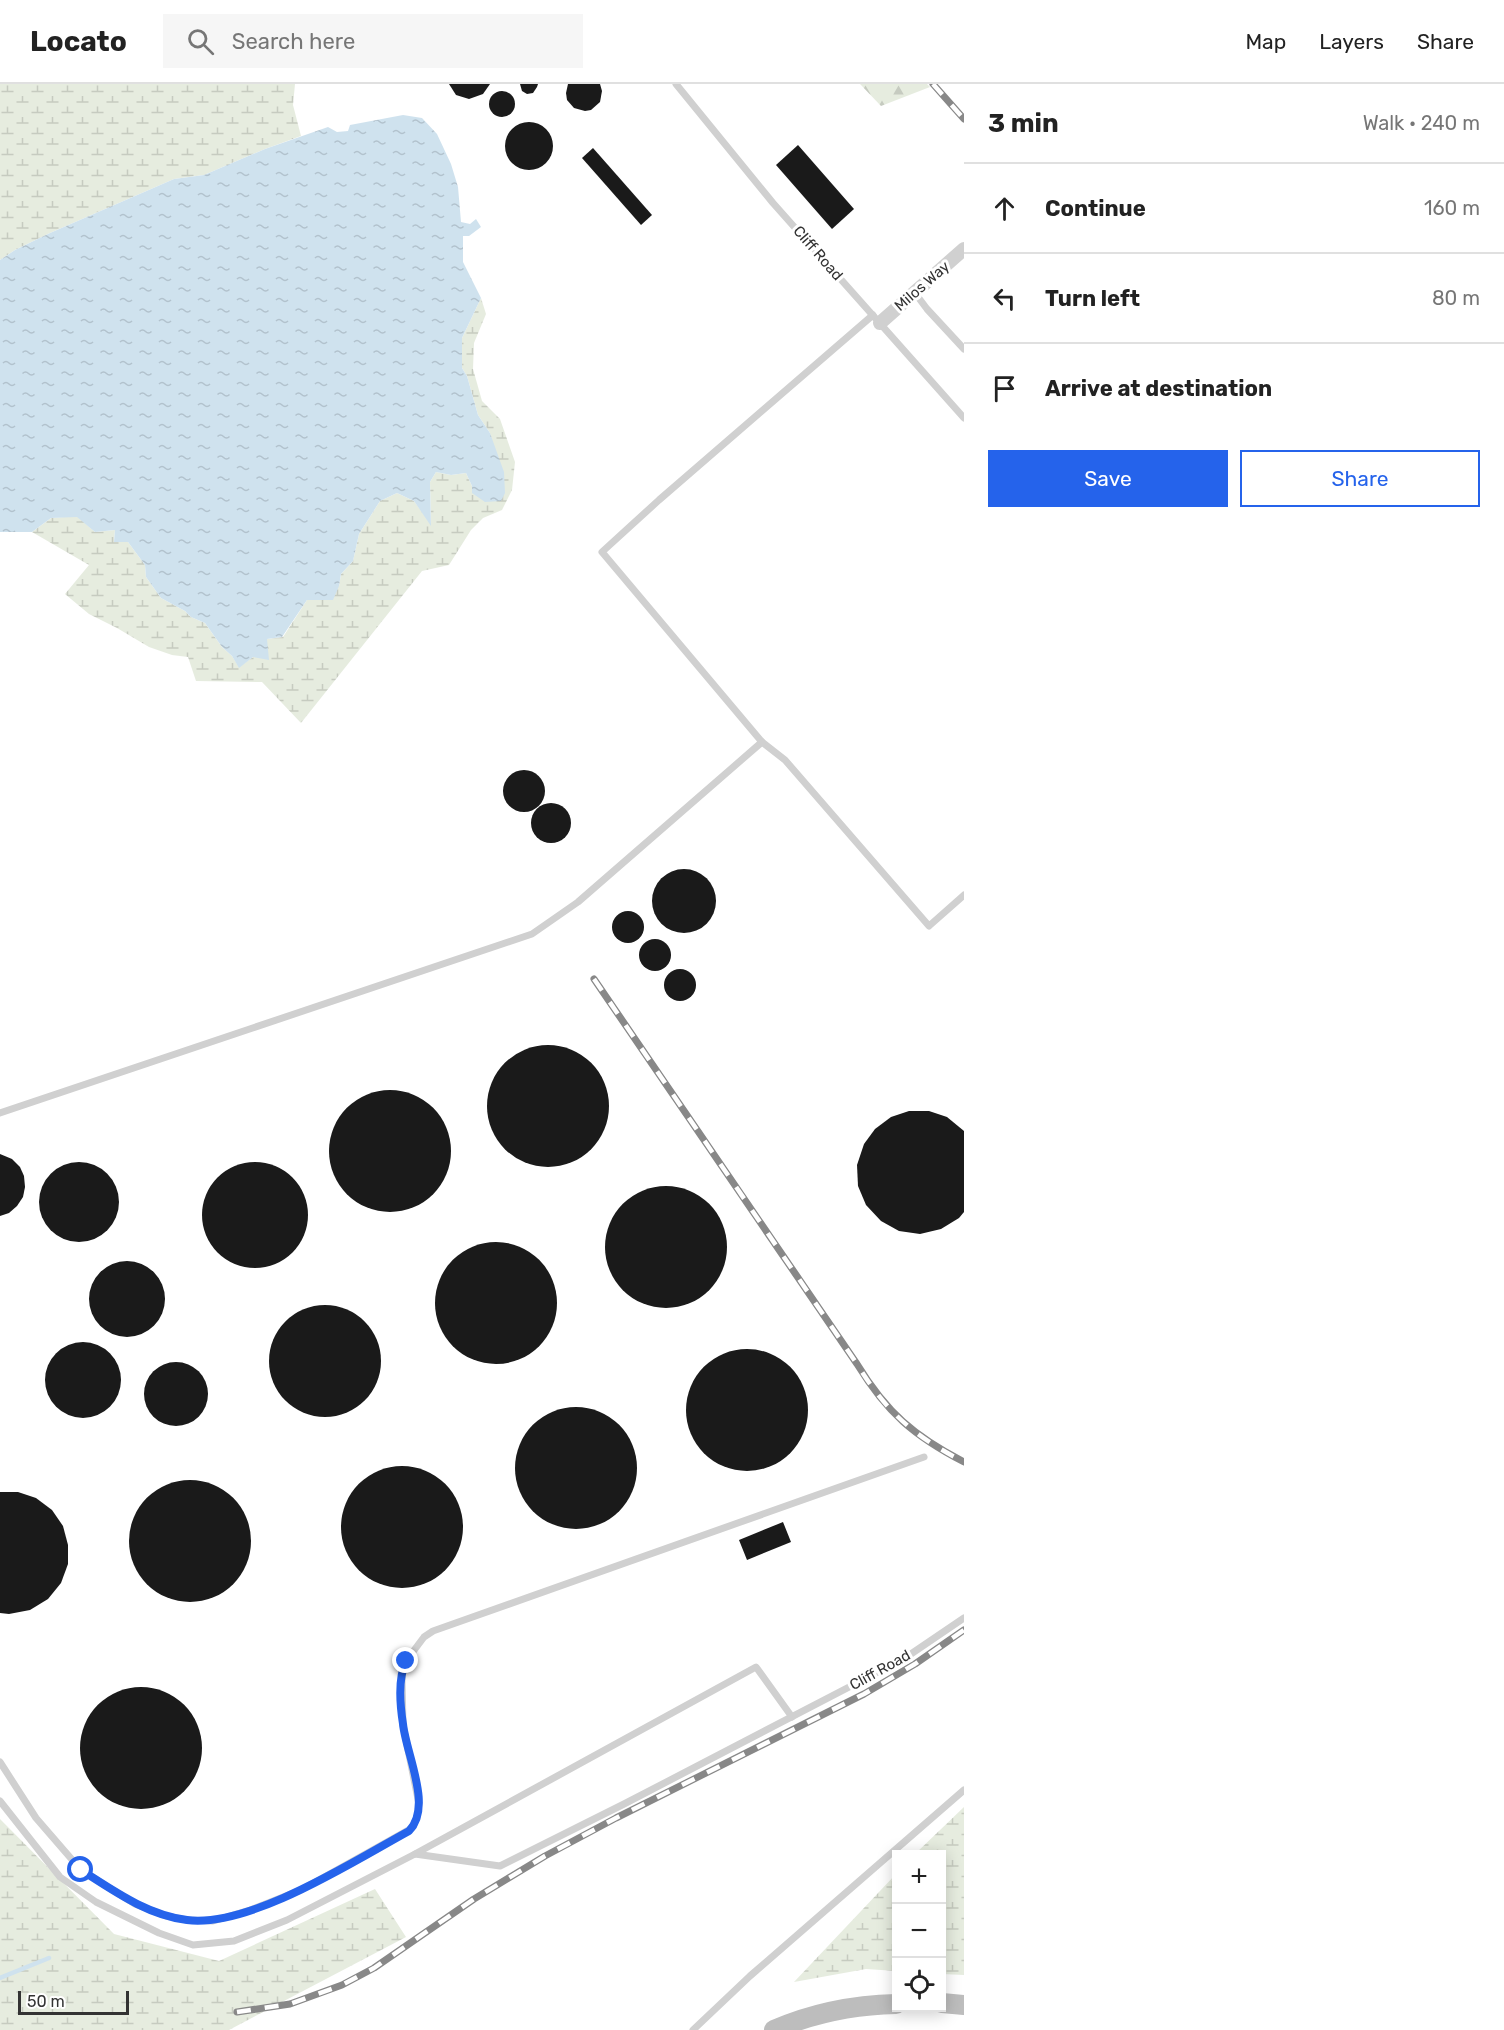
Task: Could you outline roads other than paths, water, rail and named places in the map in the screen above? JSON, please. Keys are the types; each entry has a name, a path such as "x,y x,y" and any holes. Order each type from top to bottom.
{"main road":[{"path":"946,2003 964,2005"},
{"path":"774,2030 790,2023 846,2008 892,2004"}],"street":[{"name":"Milos Way","path":"876,319 915,293 964,249"}],"lane":[{"name":"Cliff Road","path":"676,84 773,203 964,418"},
{"path":"915,293 927,309 963,346"},
{"path":"876,319 659,500 602,552 762,742 785,760 929,926 964,895"},
{"path":"0,1113 532,934 578,902 762,742"},
{"path":"0,1762 36,1818 81,1870 135,1904 166,1916 188,1920 213,1921 250,1910 301,1890 412,1828 419,1804 403,1725 403,1669 414,1649 433,1630 924,1457"},
{"name":"Cliff Road","path":"415,1854 500,1866 905,1658 964,1618"},
{"path":"0,1801 60,1877 96,1902 159,1933 193,1945 234,1941 287,1920 415,1854 756,1666 792,1717"},
{"path":"693,2030 750,1976 964,1790"}],"water":[{"path":"403,115 422,118 437,134 451,164 458,187 461,222 470,224 476,219 481,227 469,236 463,236 463,262 481,298 462,338 462,368 467,376 478,415 490,433 504,472 505,493 501,501 485,502 472,493 472,486 466,473 451,475 436,472 430,482 431,526 414,501 397,493 380,501 359,534 353,561 341,574 333,600 307,600 282,637 267,639 269,660 253,657 239,668 205,623 161,598 146,577 145,565 128,542 114,542 115,530 95,532 77,517 51,518 32,532 0,532 0,260 50,233 174,179 204,175 265,149 328,127 337,132 348,131 350,125"}],"waterway":[{"path":"0,1978 49,1958"}],"railway":[{"path":"933,84 964,119"},
{"path":"594,979 879,1396 903,1422 930,1443 964,1462"},
{"path":"237,2012 290,2004 342,1985 374,1968 474,1899 545,1856 864,1694 915,1664 964,1630"}]}
